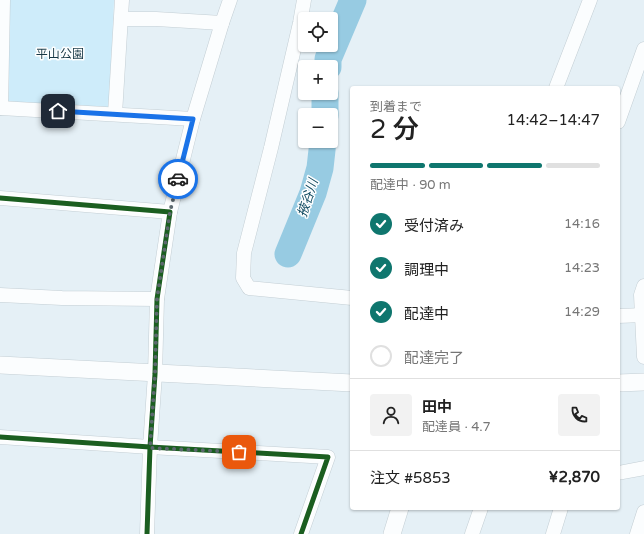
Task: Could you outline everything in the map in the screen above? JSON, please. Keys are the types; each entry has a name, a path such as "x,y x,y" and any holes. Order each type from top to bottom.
{"street":[{"path":"3,0 0,108 193,119"},
{"path":"115,114 122,0"},
{"path":"147,534 157,299 170,212 193,119 230,0"},
{"path":"304,0 271,148 244,253 243,278 249,288 350,298"},
{"path":"557,86 590,0"},
{"path":"120,19 156,19 222,23"},
{"path":"620,118 639,76 644,49"},
{"path":"0,198 170,212"},
{"path":"644,286 641,295 644,357"},
{"path":"0,294 62,298 157,299"},
{"path":"620,316 643,315"},
{"path":"0,366 350,384"},
{"path":"620,383 644,382"},
{"path":"0,437 150,448 328,457 301,534"},
{"path":"620,473 644,468"},
{"path":"392,534 399,510"},
{"path":"472,534 480,510"},
{"path":"553,534 560,510"},
{"path":"637,534 644,512"}],"green space":[{"name":"平山公園","path":"10,0 114,0 109,107 6,103"}],"waterway":[{"name":"掖谷川","path":"328,60 353,0"},
{"name":"掖谷川","path":"325,100 325,108"},
{"name":"掖谷川","path":"288,254 313,193 320,168 322,148"}],"cycle path":[{"path":"0,198 170,212 157,299 147,534"},
{"path":"0,437 328,457 301,534"}],"way so far":[{"path":"178,179 170,212 157,299 155,374 150,448 239,452"}],"route":[{"path":"58,111 193,119 178,179"}]}
